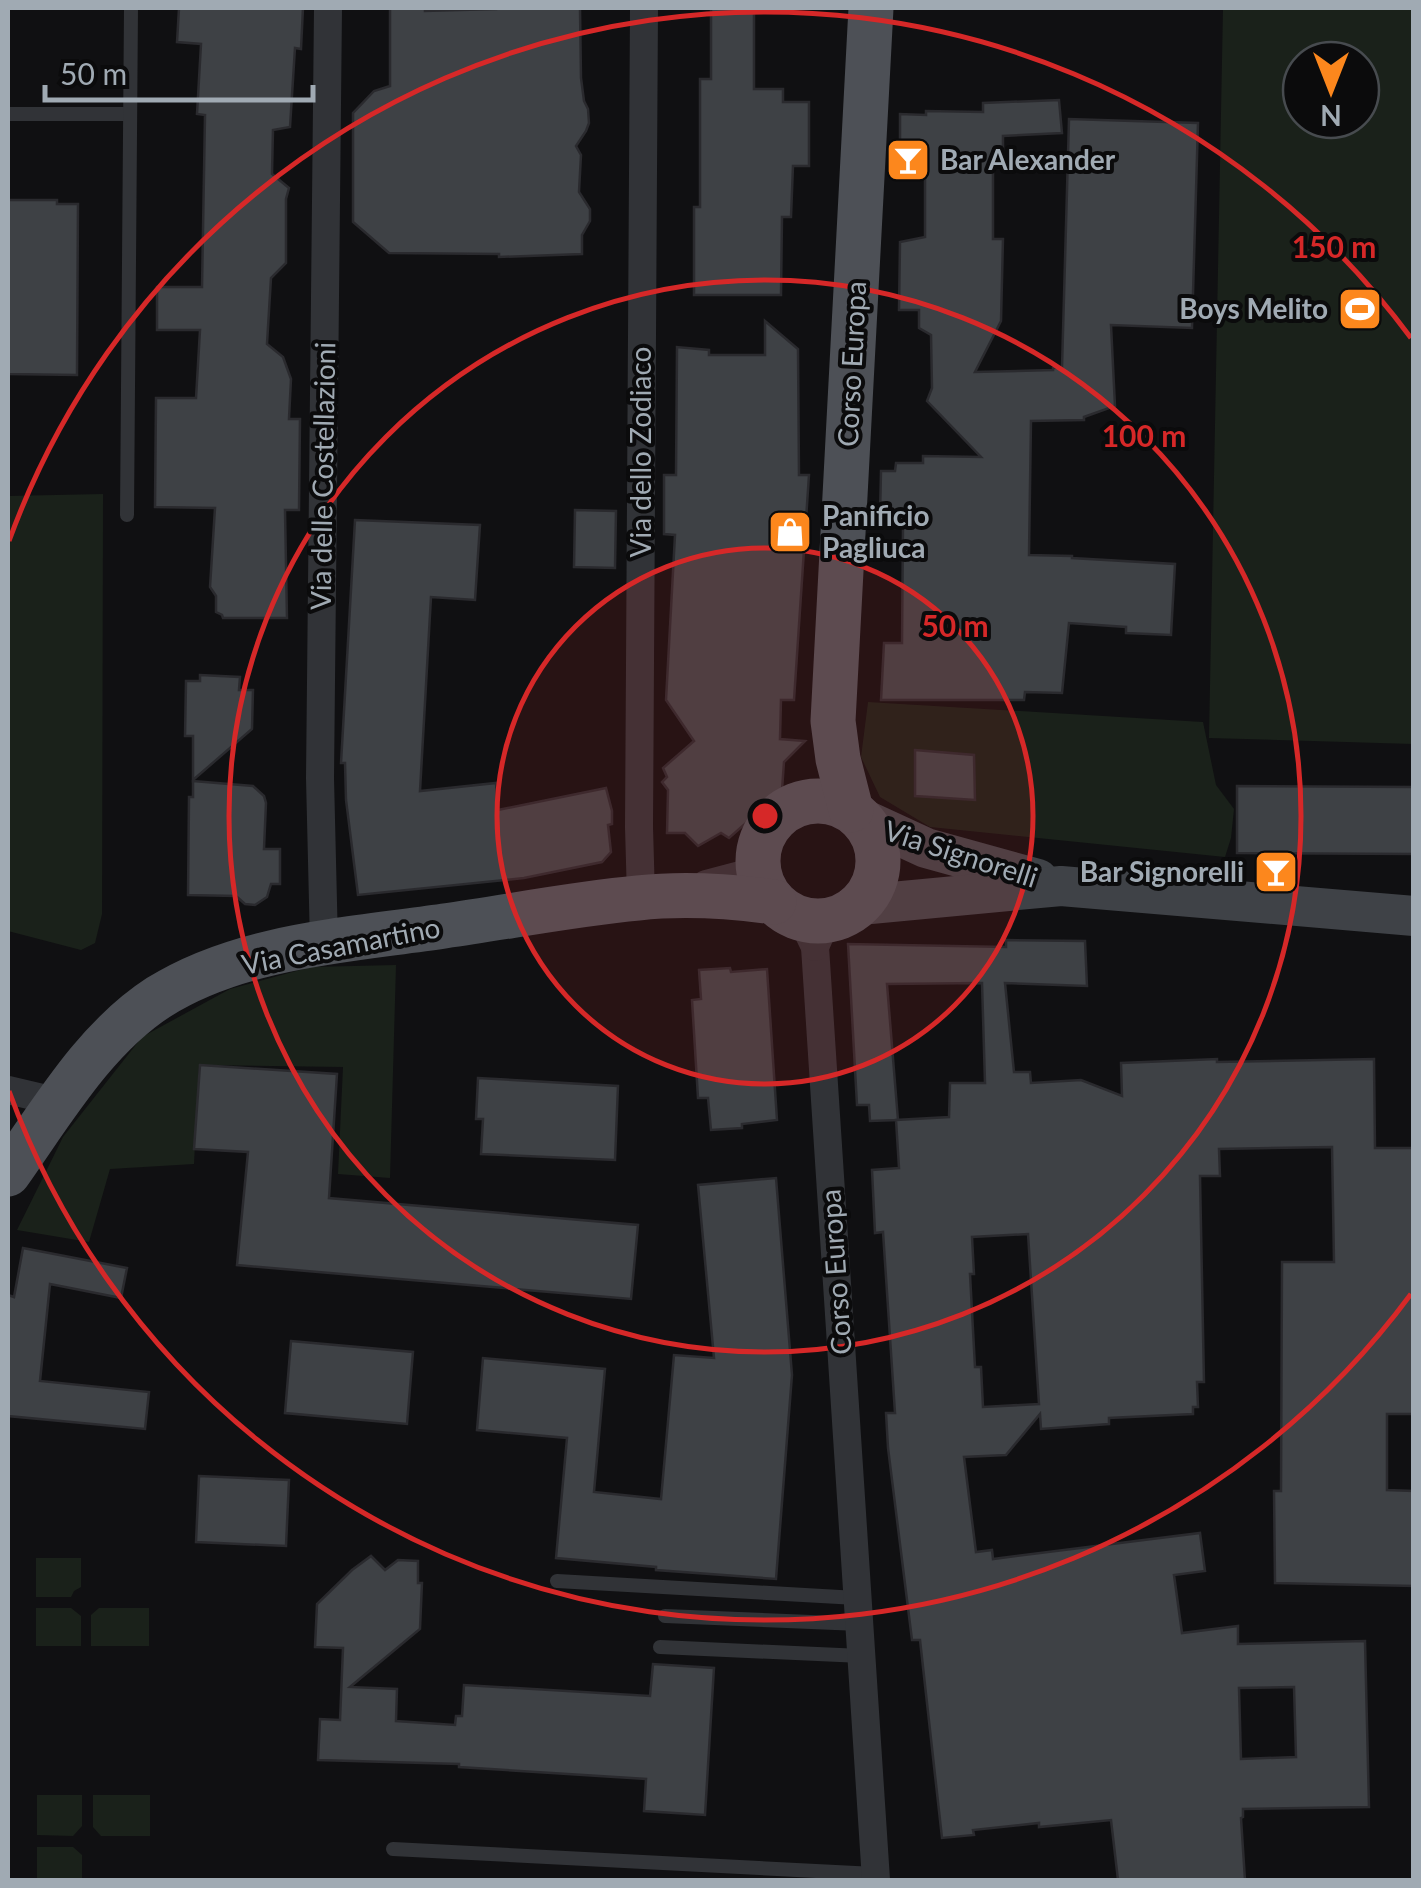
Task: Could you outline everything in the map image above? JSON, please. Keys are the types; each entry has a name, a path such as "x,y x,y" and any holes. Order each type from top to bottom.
{"main road":[{"name":"Corso Europa","path":"857,815 838,759 834,720 870,8"},
{"name":"Corso Europa","path":"804,802 823,764 834,720"},
{"path":"828,801 857,815 875,840 879,863 874,886 807,910 758,852 764,835 774,820 804,802 828,801"},
{"name":"Via Casamartino","path":"8,1174 94,1056 127,1021 162,996 260,956 641,898 714,897 807,910"}],"street":[{"name":"Via delle Costellazioni","path":"324,944 320,778 328,8"},
{"name":"Via dello Zodiaco","path":"641,898 644,8"},
{"name":"Via Signorelli","path":"857,815 926,848 1061,886"},
{"name":"Via Signorelli","path":"807,910 1061,886 1414,916"},
{"name":"Corso Europa","path":"807,910 876,1877"},
{"path":"8,1090 59,1102"}],"lane":[{"path":"127,514 131,8"},
{"path":"8,114 130,114"},
{"path":"557,1581 859,1611"},
{"path":"666,1616 859,1611"},
{"path":"660,1647 862,1656"},
{"name":"Corso Europa","path":"393,1849 876,1877"}],"shaded area":[{"path":"1223,8 1413,8 1413,744 1209,738"},
{"path":"103,494 102,914 95,943 81,950 8,931 8,496"},
{"path":"868,702 1203,722 1216,785 1234,809 1225,857 930,827 880,797 861,757"},
{"path":"396,965 390,1178 338,1174 343,1067 199,1065 194,1164 110,1169 89,1242 17,1230 63,1137 142,1037 230,989 311,967"},
{"path":"36,1558 81,1558 81,1587 71,1597 36,1597"},
{"path":"36,1608 71,1608 81,1616 81,1646 36,1646"},
{"path":"99,1608 149,1608 149,1646 91,1646 91,1615"},
{"path":"37,1795 82,1795 82,1826 73,1836 37,1835"},
{"path":"93,1795 150,1795 150,1836 101,1836 93,1827"},
{"path":"37,1847 73,1847 82,1855 82,1880 37,1880"}],"building":[{"path":"179,8 303,8 301,49 295,48 290,127 273,130 272,174 289,188 286,263 271,278 267,344 283,357 291,379 289,419 300,419 299,510 285,510 287,618 223,618 216,612 216,596 210,587 215,508 155,507 156,398 196,398 200,330 157,330 157,287 202,287 205,115 197,114 201,44 177,42"},
{"path":"390,8 580,8 581,78 589,123 576,146 581,155 579,192 590,209 590,221 582,235 582,254 499,257 389,253 353,222 353,113 374,91 390,86"},
{"path":"711,8 754,8 754,89 783,89 783,102 809,102 809,166 793,166 791,217 782,217 781,295 694,295 694,207 700,207 700,79 711,79"},
{"path":"1059,100 1062,133 1003,136 1003,157 993,157 993,239 1003,239 1001,321 975,372 1062,367 1069,119 1198,123 1192,328 1111,325 1115,406 1084,420 1031,421 1029,555 1175,564 1171,635 1126,633 1126,627 1069,623 1062,693 1025,692 1024,700 881,700 884,643 902,643 903,524 895,524 896,515 880,515 881,471 895,471 896,463 923,463 923,456 981,457 927,401 932,388 931,335 919,328 919,310 899,310 900,242 925,237 925,178 900,177 900,114 983,112 983,103"},
{"path":"8,200 78,204 77,375 8,374"},
{"path":"765,321 798,349 799,475 809,475 794,700 781,700 780,739 805,741 784,762 779,794 729,838 721,833 698,846 685,833 667,833 668,790 662,782 667,777 663,768 694,741 666,700 675,535 664,534 664,475 676,475 677,347 709,350 709,355 765,355"},
{"path":"575,510 616,511 615,568 574,567"},
{"path":"355,520 480,525 475,600 431,597 420,791 496,783 498,810 606,788 612,811 612,824 608,825 611,852 602,862 524,878 358,895 345,763 341,763"},
{"path":"200,675 240,677 239,690 253,690 252,729 193,780 193,736 185,736 186,681 200,681"},
{"path":"915,750 974,755 975,800 915,796"},
{"path":"193,781 253,786 264,796 264,849 280,849 280,884 271,884 267,897 255,905 245,904 236,896 188,895 189,797 193,797"},
{"path":"1237,786 1414,787 1414,854 1237,853"},
{"path":"1006,940 1085,941 1087,986 1005,983 1014,1072 1030,1072 1031,1083 1081,1080 1122,1096 1121,1063 1374,1059 1375,1148 1414,1148 1414,1414 1387,1414 1387,1490 1414,1491 1414,1586 1275,1583 1274,1491 1281,1491 1282,1262 1334,1262 1332,1147 1219,1149 1220,1176 1200,1176 1204,1382 1197,1382 1198,1407 1193,1407 1193,1414 1109,1418 1109,1424 1041,1429 1040,1414 1006,1455 964,1457 976,1552 992,1550 993,1559 1200,1533 1205,1571 1174,1575 1182,1633 1238,1626 1238,1644 1365,1641 1369,1807 1243,1809 1245,1880 1118,1880 1111,1820 973,1830 974,1835 942,1838 920,1640 912,1640 888,1448 886,1413 895,1413 883,1232 875,1233 872,1170 899,1168 896,1120 870,1121 869,1105 857,1105 848,944 1006,947","holes":["982,983 985,1083 950,1083 949,1117 898,1120 887,984","1028,1234 1039,1404 983,1407 981,1367 975,1367 972,1237","1294,1687 1296,1757 1241,1759 1239,1688"]},
{"path":"730,968 731,972 767,969 777,1120 711,1130 708,1098 698,1098 692,1000 701,999 699,970"},
{"path":"200,1065 337,1074 329,1198 638,1225 631,1299 237,1265 248,1152 194,1149"},
{"path":"478,1078 618,1086 615,1160 481,1154 483,1119 476,1119"},
{"path":"776,1178 792,1375 776,1579 556,1558 567,1438 477,1430 483,1358 605,1369 594,1492 661,1499 674,1355 714,1358 698,1185"},
{"path":"23,1248 127,1268 121,1298 50,1284 40,1381 149,1392 145,1429 8,1416 8,1295 14,1297"},
{"path":"291,1341 413,1352 407,1424 285,1413"},
{"path":"199,1476 289,1480 286,1546 196,1542"},
{"path":"371,1556 385,1570 398,1560 418,1561 418,1583 422,1583 420,1629 350,1687 397,1689 396,1721 455,1725 456,1716 462,1716 464,1685 650,1696 653,1664 714,1668 705,1815 644,1811 646,1779 459,1764 318,1760 320,1719 340,1720 343,1648 315,1647 317,1604"}],"place":[{"name":"Bar Alexander","path":"908,160"},
{"name":"Boys Melito","path":"1360,309"},
{"name":"Panificio Pagliuca","path":"790,532"},
{"name":"Bar Signorelli","path":"1276,872"}]}
